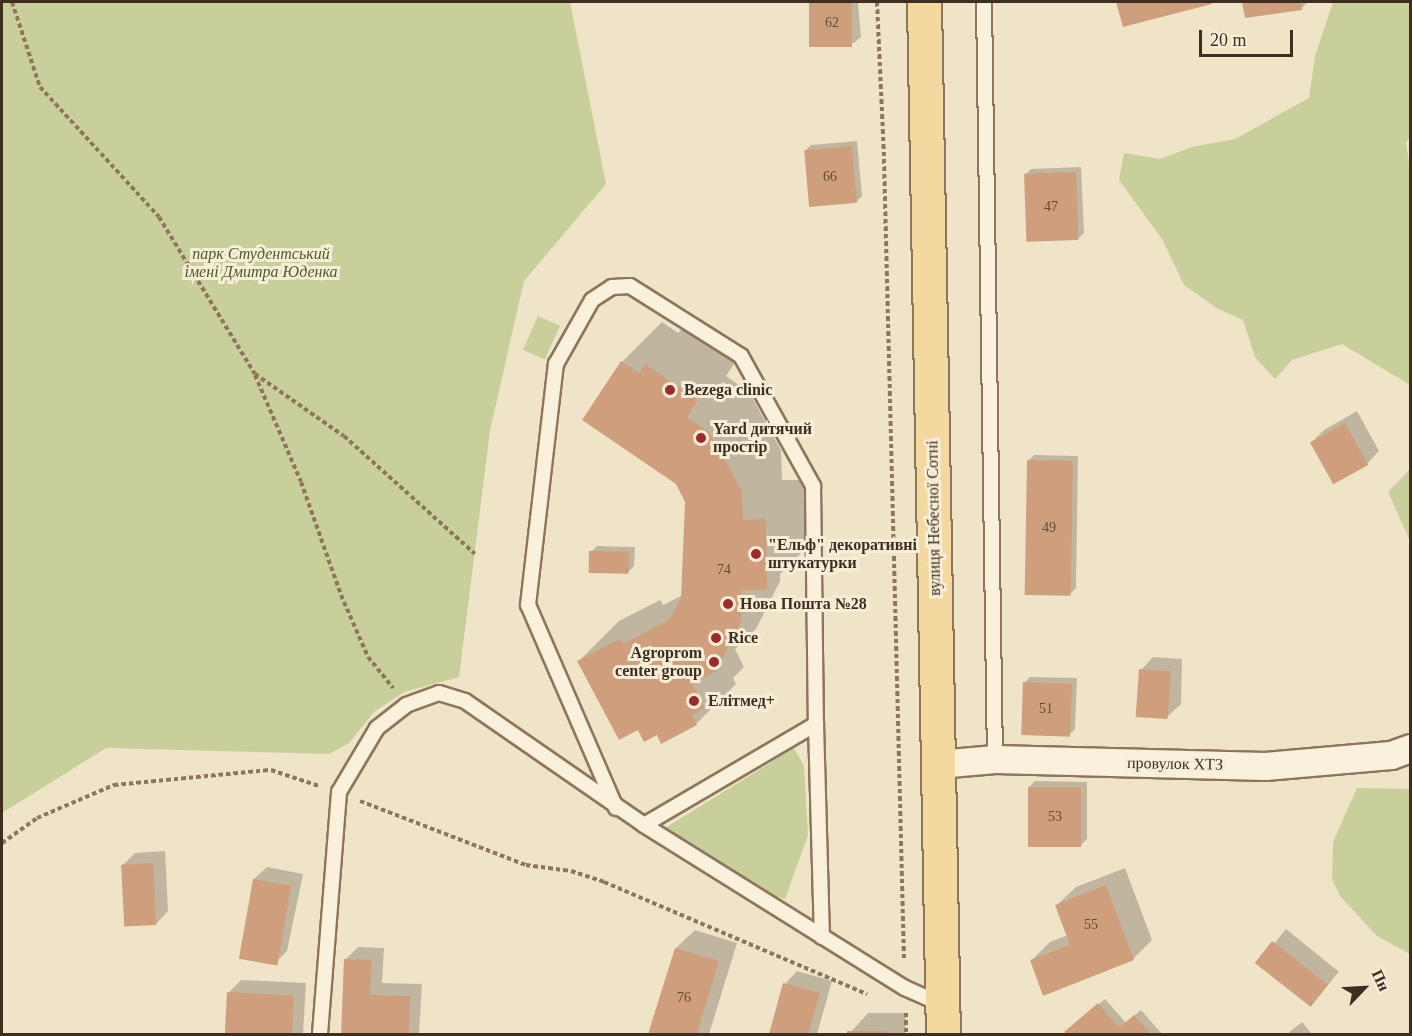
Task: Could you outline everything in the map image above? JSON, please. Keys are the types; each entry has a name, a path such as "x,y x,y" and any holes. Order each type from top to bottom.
{"main road":[{"name":"вулиця Небесної Сотні","path":"924,2 943,1020"}],"street":[{"name":"провулок ХТЗ","path":"938,764 995,759 1265,766 1391,755 1410,748"}],"lane":[{"path":"984,2 995,759"},
{"path":"616,808 528,605 556,364 592,300 612,287 630,286 741,356 813,486 822,937"},
{"path":"320,1035 339,792 377,728 406,705 439,693 465,701 616,808 904,988 943,1020"},
{"path":"644,825 816,724"}],"path":[{"path":"12,2 40,87 159,217 255,374 301,482 342,595 368,657 406,705"},
{"path":"877,2 884,159 906,1035"},
{"path":"255,374 344,436 475,554"},
{"path":"2,843 37,818 114,785 271,770 339,792 526,865 572,871 604,882 873,997"}],"green space":[{"name":"парк Студентський імені Дмитра Юденка","path":"2,2 570,2 606,184 524,281 490,431 459,677 404,692 374,712 349,743 329,754 106,748 2,813"},
{"path":"1333,2 1410,2 1410,137 1406,142 1410,169 1410,385 1342,344 1292,360 1275,379 1255,357 1243,320 1218,309 1184,285 1162,239 1119,180 1124,153 1160,159 1192,147 1235,139 1309,98 1315,56"},
{"path":"538,316 560,326 545,360 523,350"},
{"path":"1410,469 1410,541 1388,492"},
{"path":"794,748 804,766 808,835 785,899 758,891 662,830"},
{"path":"1357,788 1410,789 1410,954 1377,936 1340,896 1332,879 1333,842"}],"building":[{"path":"809,2 852,2 852,47 809,47"},
{"path":"1116,2 1211,2 1212,4 1123,27"},
{"path":"1242,2 1301,2 1302,10 1245,18"},
{"path":"852,146 857,203 809,207 804,150"},
{"path":"1076,172 1078,240 1026,242 1024,174"},
{"path":"621,361 639,373 645,364 698,400 687,417 709,432 742,491 743,520 766,519 767,590 741,590 741,622 716,671 692,683 705,708 692,715 697,725 661,744 657,735 644,742 638,730 619,740 577,661 619,639 623,644 669,620 681,598 685,502 676,484 582,420"},
{"path":"1345,423 1368,465 1333,484 1310,442"},
{"path":"1027,460 1073,461 1071,596 1025,595"},
{"path":"589,551 629,552 629,574 589,573"},
{"path":"1139,669 1171,671 1168,719 1136,717"},
{"path":"1023,682 1072,684 1070,737 1021,735"},
{"path":"1028,787 1081,787 1081,847 1028,847"},
{"path":"153,863 156,925 124,927 121,865"},
{"path":"253,879 291,886 277,966 239,959"},
{"path":"1106,885 1134,960 1043,996 1030,960 1070,945 1055,905"},
{"path":"1272,941 1328,985 1311,1007 1255,963"},
{"path":"675,948 719,961 697,1034 648,1034"},
{"path":"344,959 372,960 370,995 410,996 409,1034 341,1034"},
{"path":"783,983 820,993 808,1034 769,1034"},
{"path":"227,992 294,996 292,1034 225,1034"},
{"path":"1098,1003 1119,1028 1134,1015 1151,1034 1066,1034 1064,1032"},
{"path":"847,1031 887,1031 887,1034 847,1034"}],"place":[{"name":"Bezega clinic","path":"670,390"},
{"name":"Yard дитячий простір","path":"701,438"},
{"name":"\"Ельф\" декоративні штукатурки","path":"756,554"},
{"name":"Нова Пошта №28","path":"728,604"},
{"name":"Rice","path":"716,638"},
{"name":"Agroprom center group","path":"714,662"},
{"name":"Елітмед+","path":"694,701"}]}
